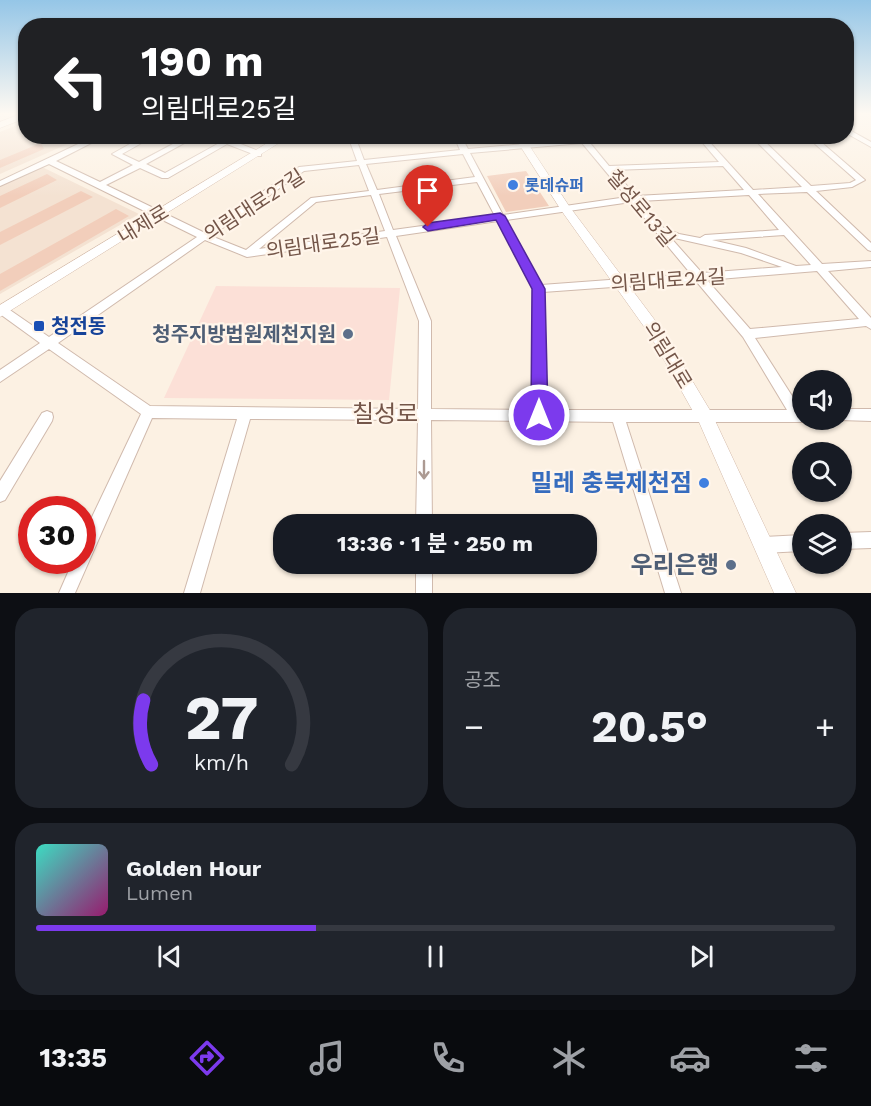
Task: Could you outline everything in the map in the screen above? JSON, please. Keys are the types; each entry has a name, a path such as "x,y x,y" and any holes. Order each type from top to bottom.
{"street":[{"path":"0,184 86,144"},
{"path":"135,144 116,154 165,176 224,144"},
{"path":"99,186 179,144"},
{"path":"233,144 258,154"},
{"name":"내제로","path":"1,310 274,144"},
{"path":"354,144 425,321 424,514"},
{"path":"461,144 538,289 539,415"},
{"name":"의림대로27길","path":"0,377 302,169 465,152 506,144"},
{"name":"의림대로","path":"523,144 565,208 655,331 705,417 784,593"},
{"name":"칠성로13길","path":"587,144 747,334 792,404"},
{"path":"707,144 870,324"},
{"path":"762,144 871,248"},
{"path":"818,144 861,180"},
{"name":"의림대로25길","path":"50,162 205,237 246,254 500,216 633,199 810,189 852,185 861,180 871,181"},
{"path":"607,168 725,164"},
{"path":"246,254 314,200 480,179"},
{"name":"의림대로24길","path":"657,228 692,239 743,250 797,269"},
{"path":"692,239 786,232"},
{"name":"의림대로24길","path":"538,289 871,264"},
{"path":"1,310 148,412 96,526"},
{"path":"747,334 870,324"},
{"name":"칠성로","path":"148,412 792,416"},
{"path":"192,593 245,413"},
{"path":"617,415 673,593"},
{"path":"852,415 871,415"},
{"path":"0,495 47,417"},
{"path":"852,541 871,540"},
{"path":"764,546 792,544"},
{"path":"67,593 75,574"},
{"path":"424,574 424,593"}],"shaded area":[{"path":"0,141 18,141 18,144 68,144 0,174"},
{"path":"42,167 139,214 0,294 0,186"},
{"path":"216,286 400,288 389,400 164,398"}],"building":[{"path":"39,144 42,144 44,149 0,168 0,160"},
{"name":"롯데슈퍼","path":"526,171 549,206 506,212 487,176"},
{"path":"47,174 57,180 0,208 0,196"},
{"path":"81,191 93,197 0,245 0,232"},
{"path":"116,209 129,216 0,291 0,274"}],"place":[{"name":"롯데슈퍼","path":"513,185"},
{"name":"청전동","path":"39,326"},
{"name":"청주지방법원제천지원","path":"348,334"},
{"name":"밀레 충북제천점","path":"704,483"},
{"name":"우리은행","path":"731,565"}],"route":[{"path":"428,227 500,216 538,289 539,415"}]}
